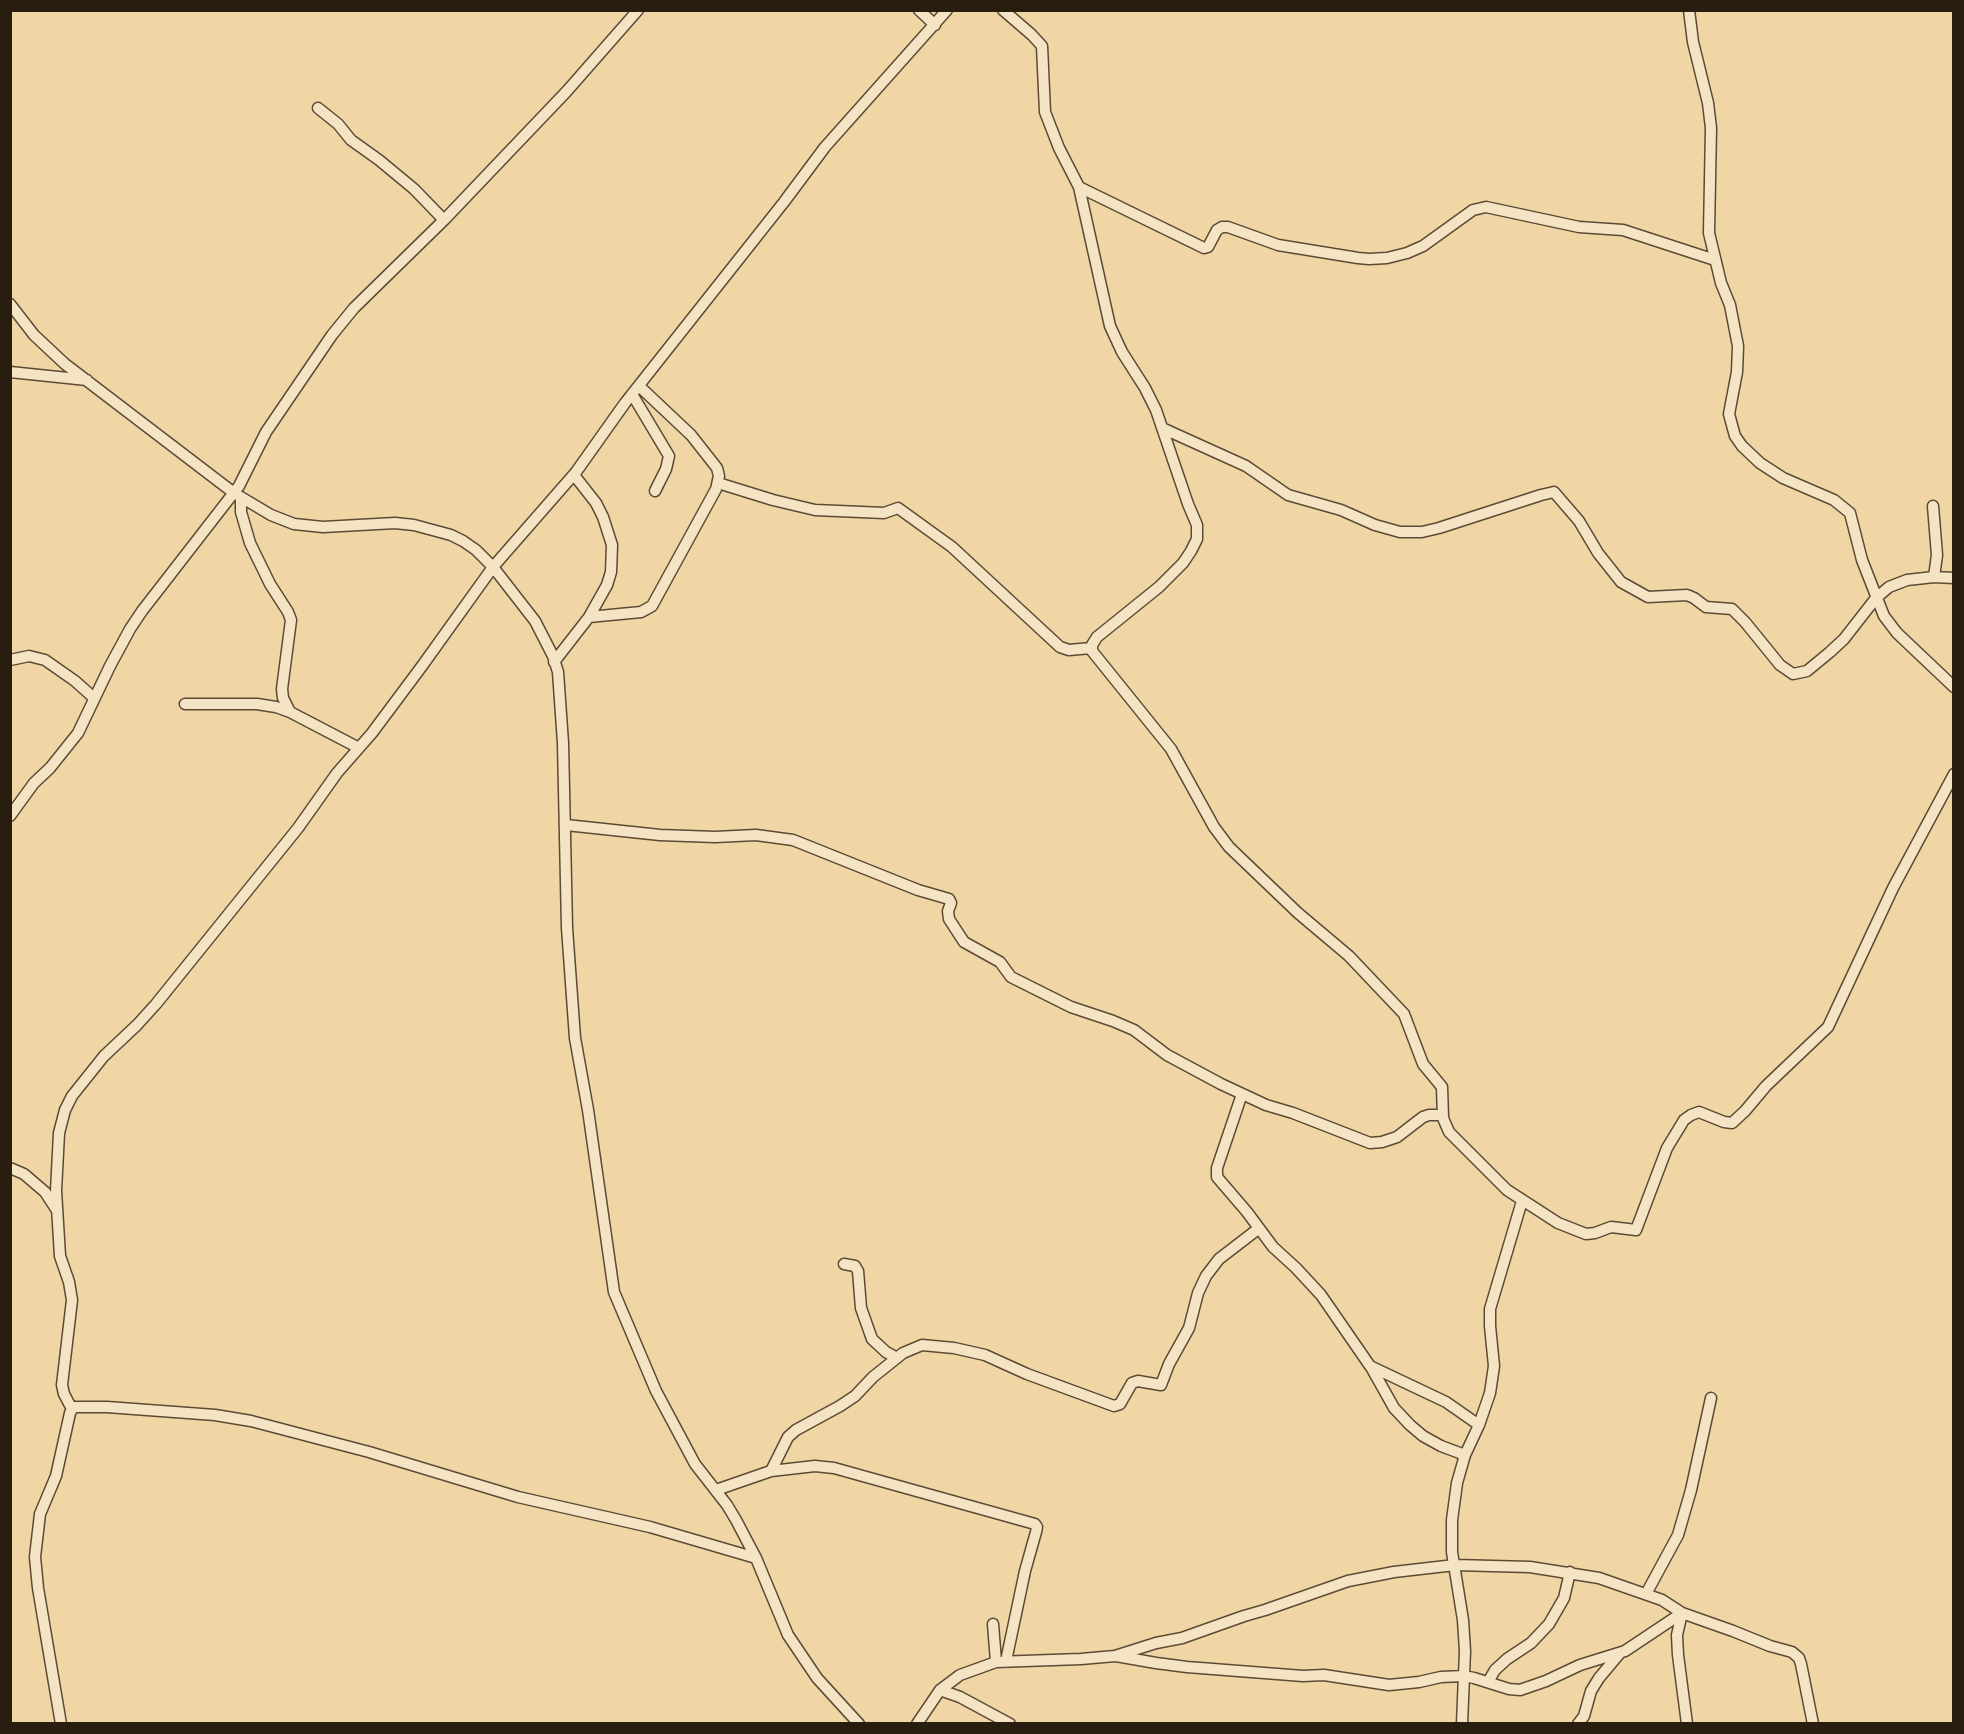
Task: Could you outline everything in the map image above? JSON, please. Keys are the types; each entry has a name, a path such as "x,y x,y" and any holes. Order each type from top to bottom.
{"street":[{"path":"10,816 34,783 50,768 78,733 110,666 141,611 237,495 266,432 332,335 354,308 444,220 567,91 638,10"},
{"path":"919,10 935,25"},
{"path":"61,1724 35,1557 40,1514 56,1476 72,1409 64,1394 62,1383 72,1300 69,1282 60,1256 56,1209 59,1133 65,1110 72,1096 104,1056 137,1026 178,978 298,828 337,773 422,666 493,567 574,475 636,390 825,147 947,10"},
{"path":"1004,10 1042,46 1046,112 1059,148 1078,187 1110,326 1122,352 1156,410 1197,525 1197,539 1176,572 1097,637 1091,648 1093,654 1171,749 1208,816 1229,846 1298,914 1349,956 1404,1014 1423,1064 1442,1087 1444,1123 1456,1141 1507,1190 1558,1223 1586,1234 1611,1227 1636,1230 1667,1148 1684,1120 1699,1112 1732,1123 1766,1086 1828,1027 1893,888 1953,774"},
{"path":"1689,10 1693,42 1708,103 1711,128 1710,233 1715,260 1730,305 1738,346 1737,372 1729,414 1735,436 1760,464 1783,478 1834,500 1850,513 1862,560 1876,598 1890,626 1953,687"},
{"path":"318,108 338,124 351,140 414,189 444,220"},
{"path":"1078,187 1204,248 1208,247 1222,226 1278,245 1370,260 1387,258 1423,246 1473,210 1486,207 1579,227 1623,230 1715,260"},
{"path":"10,304 34,335 65,364 237,495 271,515 294,524 323,526 395,523 427,528 462,541 493,567 535,621 558,672 566,825 567,928 575,1038 590,1122 611,1279 618,1303 656,1391 695,1464 736,1520 756,1558 788,1635 817,1678 859,1724"},
{"path":"10,372 87,380"},
{"path":"589,617 641,612 652,606 718,483 717,468 691,435 636,390"},
{"path":"636,390 669,456 666,469 655,491"},
{"path":"1162,428 1246,466 1288,495 1341,510 1375,525 1400,532 1422,532 1439,528 1554,492 1579,521 1598,553 1621,582 1648,597 1687,595 1706,607 1732,609 1780,665 1793,674 1807,671 1830,652 1844,639 1876,598 1889,587 1907,580 1934,577 1953,578"},
{"path":"554,662 589,617 607,585 611,572 612,545 596,502 574,475"},
{"path":"718,483 815,510 884,513 898,508 959,553 1057,645 1069,650 1091,648"},
{"path":"237,495 250,543 291,620 282,689 283,698 290,712"},
{"path":"1933,506 1937,555 1934,577"},
{"path":"10,660 37,656 75,681 94,698"},
{"path":"185,704 268,705 290,712 359,748"},
{"path":"566,825 660,836 756,835 793,840 918,890 945,898 951,903 948,911 949,919 964,942 1000,962 1011,977 1071,1007 1134,1030 1167,1055 1242,1094 1370,1143 1396,1137 1423,1117 1443,1115"},
{"path":"1242,1094 1216,1174 1273,1247 1321,1295 1370,1366 1394,1408 1423,1436 1465,1455"},
{"path":"10,1168 24,1174 45,1192 56,1209"},
{"path":"1462,1724 1466,1651 1452,1552 1452,1520 1457,1483 1465,1455 1485,1409 1493,1378 1490,1309 1522,1201"},
{"path":"771,1471 788,1437 796,1430 855,1396 903,1353 922,1346 954,1348 985,1355 1027,1374 1117,1406 1132,1383 1138,1381 1161,1385 1169,1364 1189,1328 1198,1293 1206,1276 1219,1260 1258,1229"},
{"path":"844,1264 855,1266 858,1270 861,1308 872,1339 886,1352 897,1358"},
{"path":"1370,1366 1446,1402 1479,1425"},
{"path":"1646,1594 1678,1535 1691,1490 1711,1398"},
{"path":"72,1409 80,1406 128,1408 215,1415 251,1421 369,1452 518,1497 617,1519 756,1558"},
{"path":"716,1490 771,1471 815,1466 834,1468 1036,1525 1001,1662"},
{"path":"917,1724 940,1690 960,1675 1001,1662 1115,1656 1156,1643 1182,1638 1348,1581 1394,1572 1455,1565 1530,1567 1570,1572 1614,1582 1662,1600 1682,1613 1770,1646 1787,1650 1796,1654 1801,1664 1813,1724"},
{"path":"1488,1682 1507,1659 1532,1643 1549,1624 1564,1598 1570,1572"},
{"path":"1115,1656 1156,1664 1303,1676 1324,1675 1389,1684 1464,1676 1509,1689 1526,1689 1580,1665 1621,1653 1682,1613"},
{"path":"1682,1613 1677,1635 1687,1724"},
{"path":"993,1624 1001,1662"},
{"path":"1578,1724 1584,1716 1590,1695 1599,1678 1621,1653"},
{"path":"940,1690 960,1697 1010,1724"}]}
